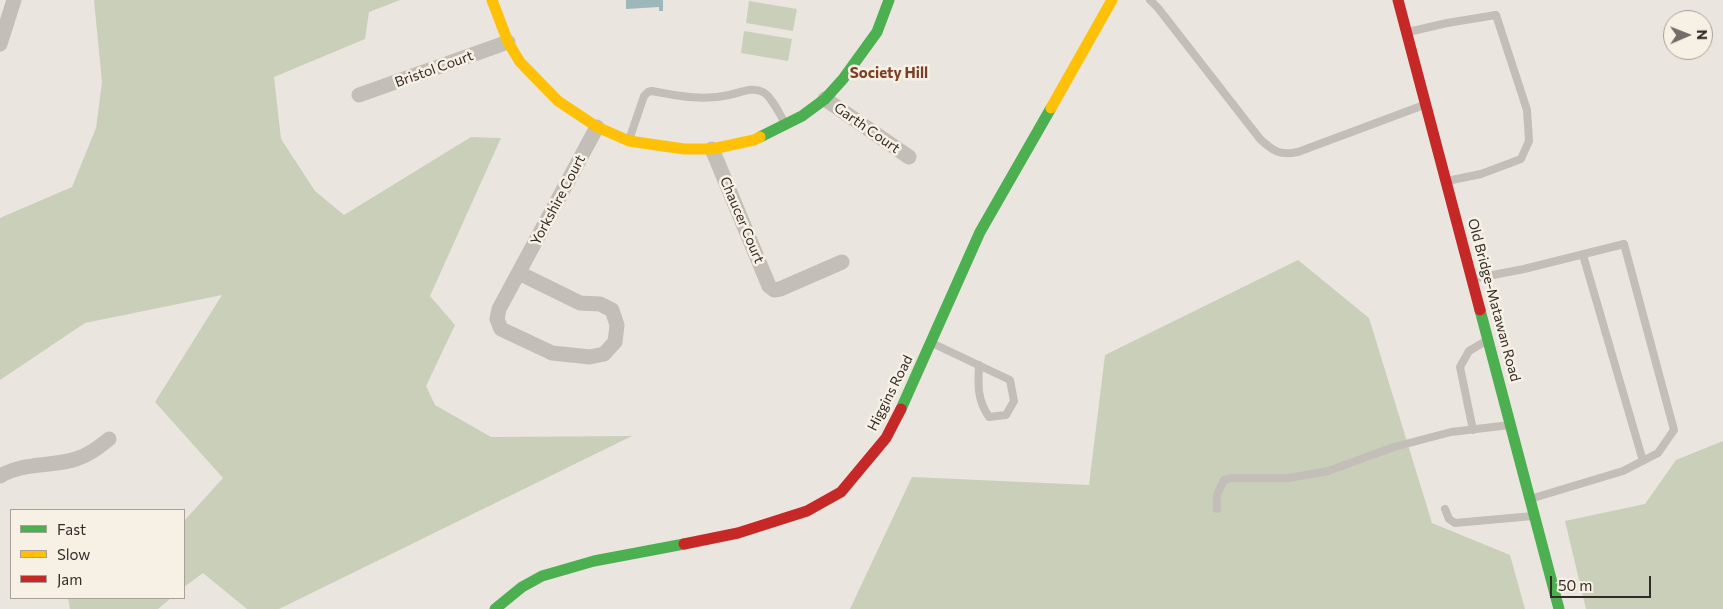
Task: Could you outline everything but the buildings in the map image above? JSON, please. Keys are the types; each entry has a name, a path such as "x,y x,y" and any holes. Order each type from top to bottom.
{"street":[{"path":"0,44 14,0"},
{"path":"492,0 508,42 520,62 558,101 597,127 629,141 667,148 712,149 754,140 802,116 825,99 877,32 889,0"},
{"name":"Higgins Road","path":"495,609 522,587 542,576 594,561 738,533 807,511 841,492 886,438 906,400 980,232 1112,0"},
{"name":"Old Bridge-Matawan Road","path":"1398,0 1560,609"},
{"name":"Bristol Court","path":"360,95 508,42"},
{"name":"Garth Court","path":"825,99 909,157"},
{"name":"Yorkshire Court","path":"519,273 580,303 600,304 612,310 617,325 614,342 604,354 590,357 552,353 501,329 497,319 499,309 597,127"},
{"name":"Chaucer Court","path":"712,149 769,286 774,290 780,289 842,262"},
{"path":"0,476 11,470 75,460 92,452 109,439"}],"lane":[{"path":"1150,0 1260,139 1273,151 1288,154 1298,152 1426,104"},
{"path":"1406,32 1496,15 1527,110 1529,141 1521,159 1481,174 1446,181"},
{"path":"629,141 644,96 652,91 685,98 709,98 754,89 768,95 786,125"},
{"path":"1472,279 1583,255 1624,244 1674,430 1658,453 1623,470 1530,499"},
{"path":"1583,255 1643,460"},
{"path":"1473,430 1460,367 1469,351 1488,340"},
{"path":"932,343 979,365 1010,380 1014,400 1006,415 989,417 981,406 978,388 979,365"},
{"path":"1217,509 1217,495 1224,480 1231,478 1289,478 1328,471 1394,448 1451,432 1512,425"},
{"path":"1445,509 1449,519 1455,523 1535,516"}],"green space":[{"path":"94,0 400,0 369,12 365,39 274,77 281,139 315,191 344,215 471,137 501,138 430,296 455,325 426,386 435,405 491,437 632,436 279,609 247,609 203,573 185,586 185,520 223,478 155,402 222,295 85,323 0,380 0,218 72,187 96,128 102,82"},
{"path":"749,1 797,9 793,31 746,23"},
{"path":"744,31 792,39 788,61 741,53"},
{"path":"1298,260 1369,318 1432,523 1510,555 1525,609 850,609 912,477 1089,485 1105,355"},
{"path":"1723,441 1723,609 1586,609 1565,521 1645,504 1676,460"},
{"path":"68,599 170,599 158,609 70,609"}],"water":[{"path":"626,0 663,0 663,11 659,11 659,7 626,9"}],"traffic: fast":[{"path":"760,137 802,116 825,99 843,79 877,32 889,0"},
{"path":"901,409 980,232 1051,108"},
{"path":"1480,310 1559,609"},
{"path":"495,609 522,587 542,576 594,561 684,544"}],"traffic: slow":[{"path":"492,0 508,42 520,62 558,101 597,127 629,141 684,149 712,149 760,137"},
{"path":"1051,108 1112,0"}],"traffic: jam":[{"path":"1398,0 1480,310"},
{"path":"684,544 738,533 807,511 841,492 886,438 901,409"}],"district":[{"name":"Society Hill","path":"889,73"}]}
